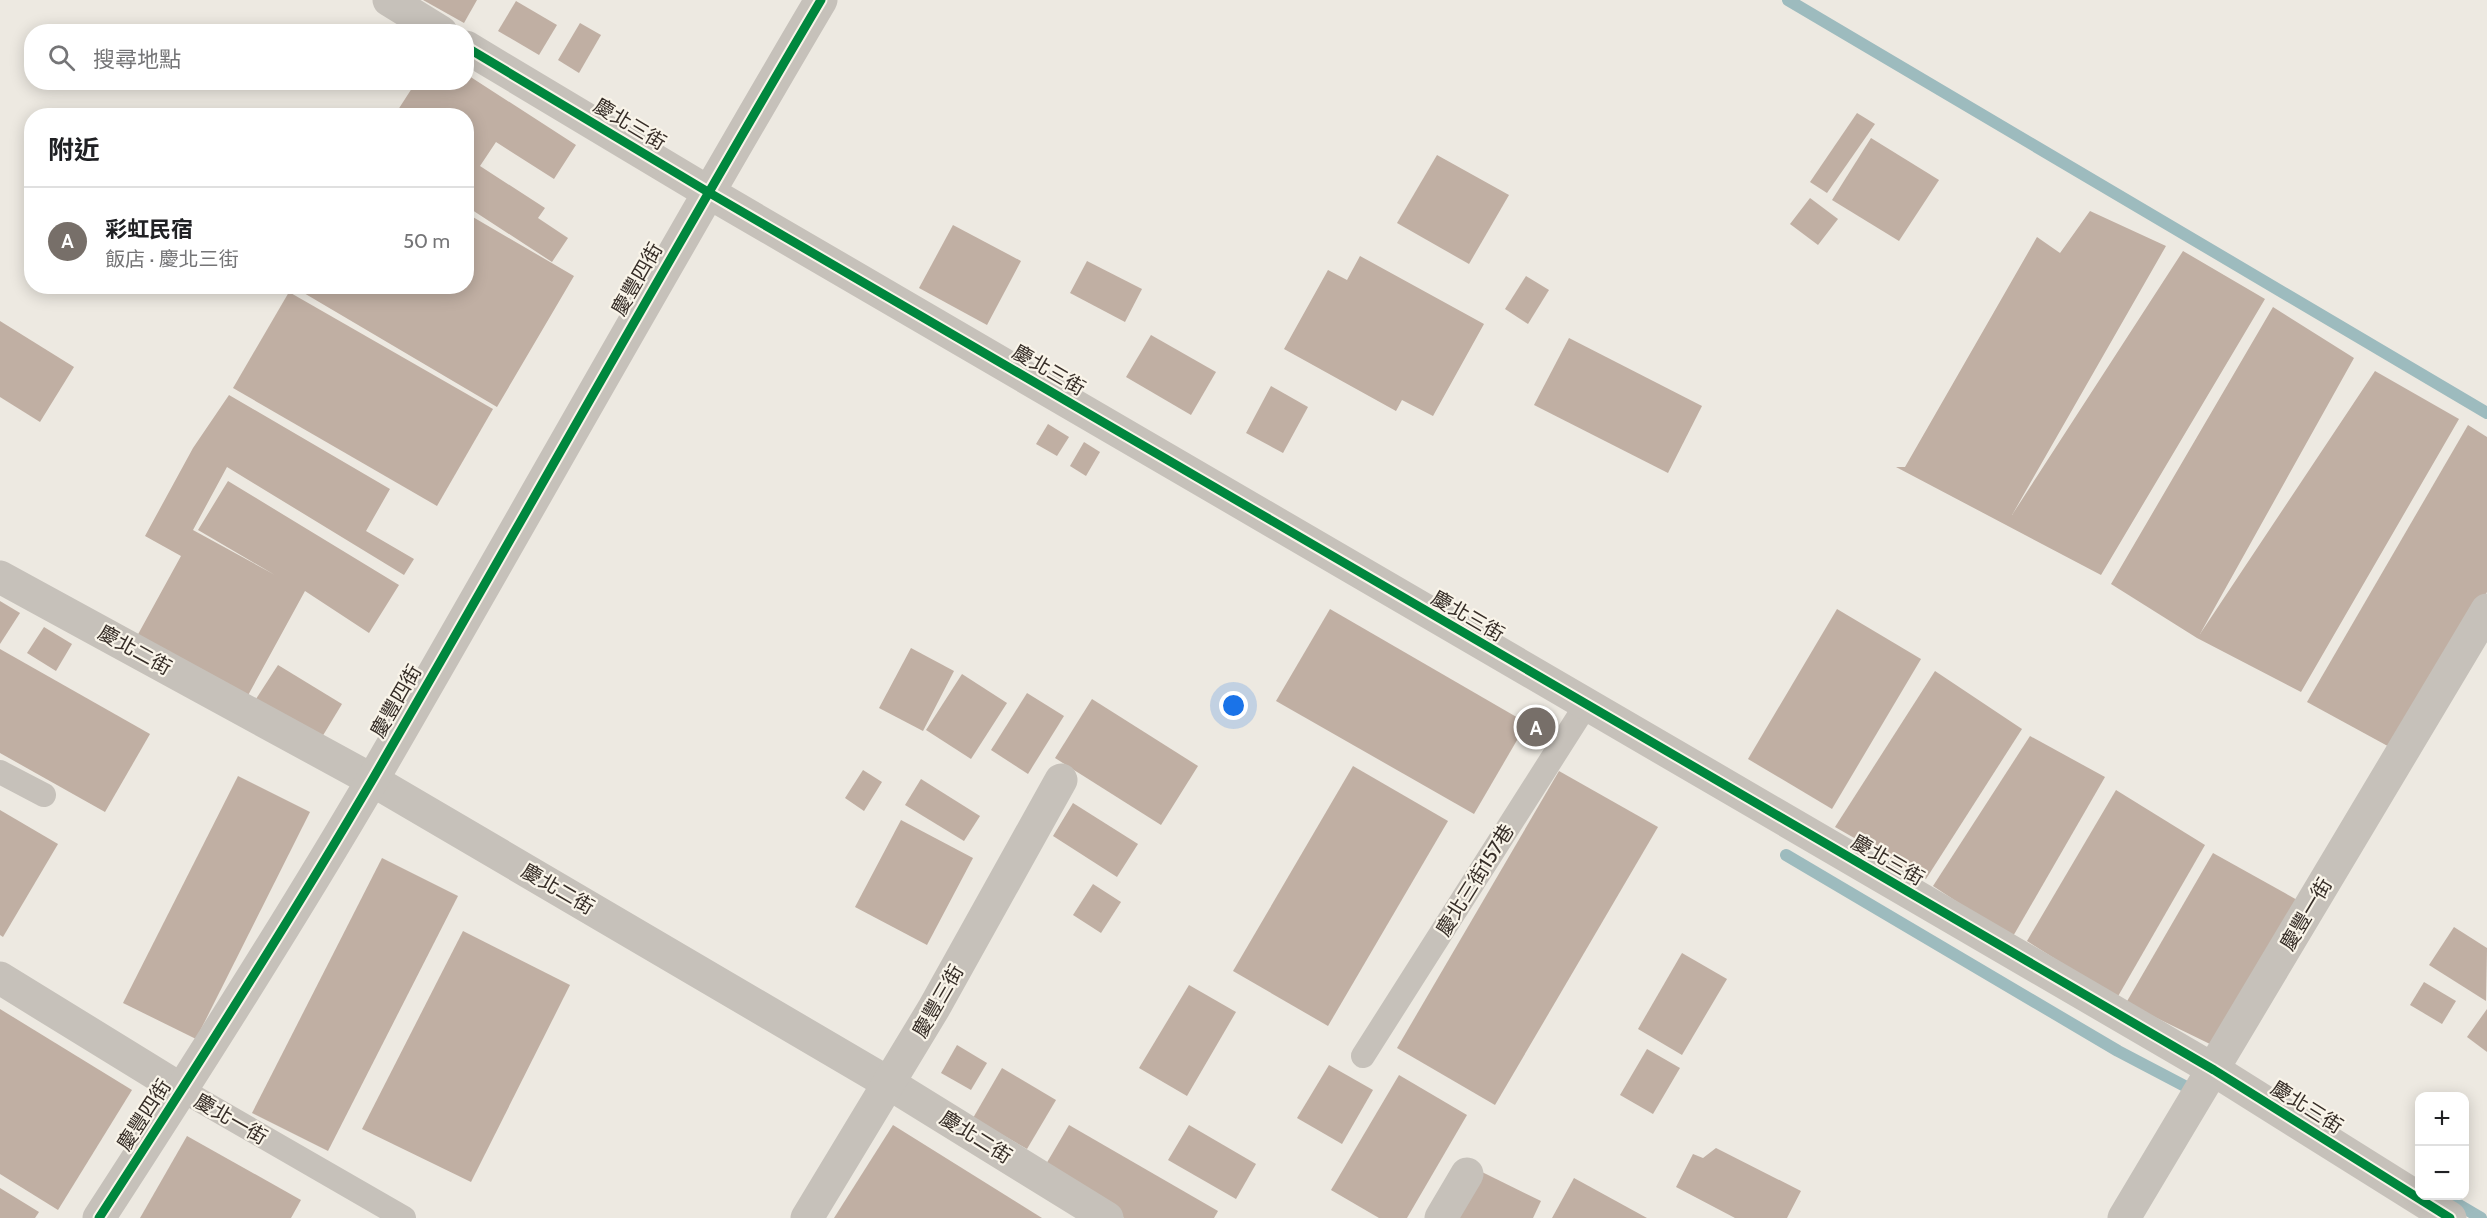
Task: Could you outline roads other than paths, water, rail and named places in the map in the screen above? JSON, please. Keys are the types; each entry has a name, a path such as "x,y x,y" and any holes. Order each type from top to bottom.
{"street":[{"path":"389,0 428,24"},
{"name":"慶豐四街","path":"99,1218 182,1090 372,780 708,192 821,0"},
{"name":"慶北三街","path":"474,52 708,192 2214,1070 2450,1218"},
{"name":"慶北二街","path":"0,577 372,780 890,1084 1107,1218"},
{"name":"慶豐一街","path":"2124,1218 2487,610"},
{"name":"慶豐三街","path":"807,1218 890,1084 1061,780"},
{"name":"慶北一街","path":"0,978 182,1090"},
{"path":"1441,1218 1467,1174"}],"lane":[{"name":"慶北三街157巷","path":"1363,1056 1586,705"},
{"path":"0,772 44,795"},
{"name":"慶北一街","path":"182,1090 404,1218"}],"waterway":[{"path":"1788,0 2487,413"},
{"path":"1786,855 2118,1051 2198,1093"},
{"path":"2450,1200 2481,1218"}],"place":[{"name":"彩虹民宿","path":"1536,727"}]}
